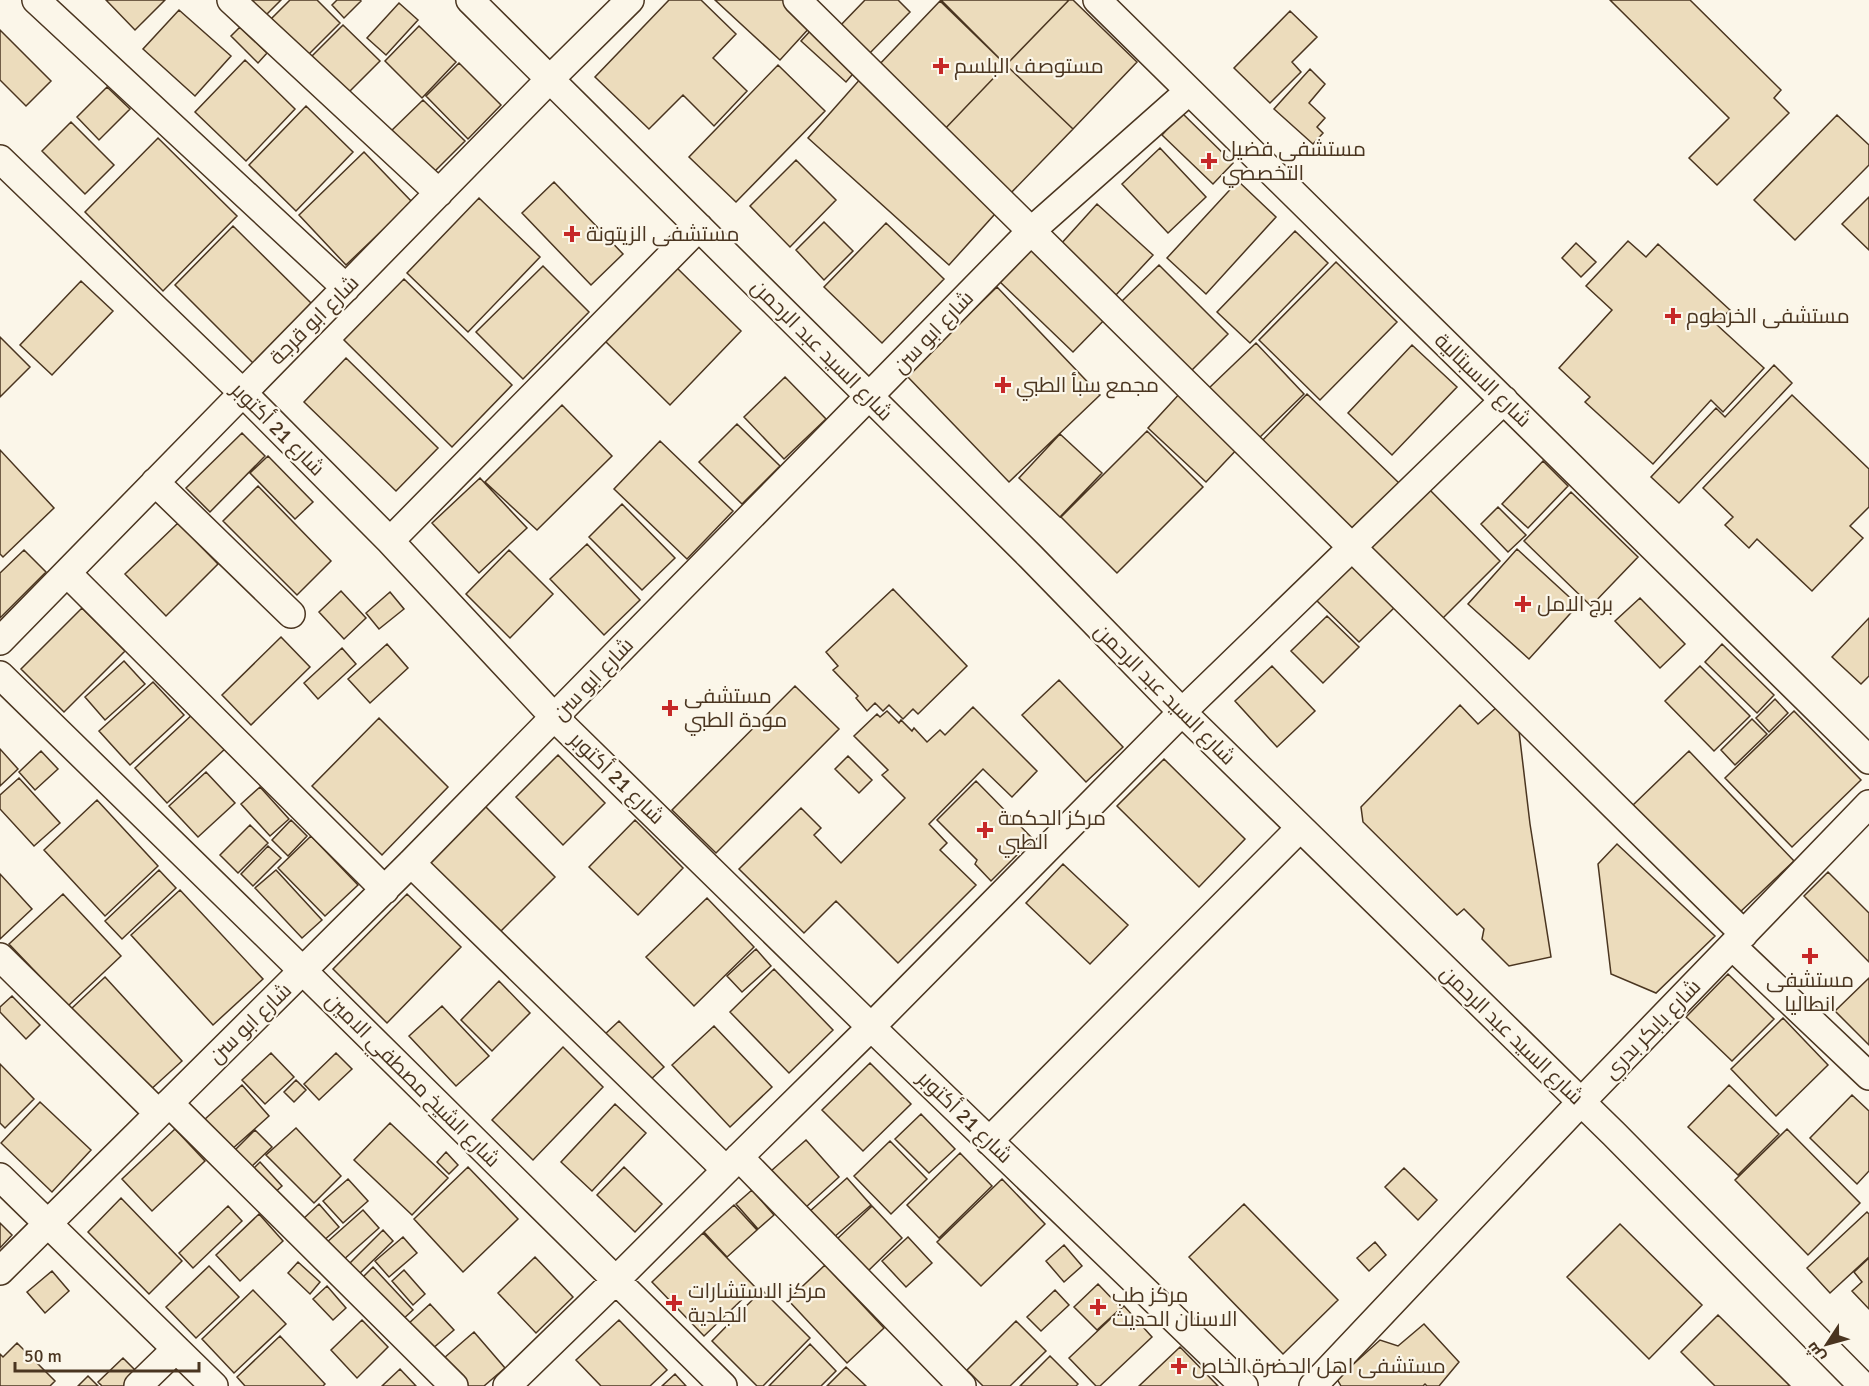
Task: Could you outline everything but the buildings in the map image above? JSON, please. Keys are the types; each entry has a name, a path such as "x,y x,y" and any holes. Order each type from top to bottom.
{"street":[{"path":"36,0 346,288"},
{"path":"231,0 439,193"},
{"name":"شارع السيد عبد الرحمن","path":"470,0 1031,557 1182,712 1581,1102 1863,1386"},
{"name":"شارع ابو قرجة","path":"0,641 630,0"},
{"path":"797,0 1352,549 1869,1076"},
{"name":"شارع الاسبتالية","path":"1097,0 1869,760"},
{"name":"شارع ابو سن","path":"0,1271 385,890 1031,231 1189,91"},
{"name":"شارع 21 أكتوبر","path":"0,159 243,393 390,540 555,718 871,1027 1244,1386"},
{"path":"390,540 699,227"},
{"path":"507,1386 871,1027 1182,712 1504,400"},
{"path":"155,482 291,614"},
{"path":"67,573 385,890"},
{"name":"شارع الشيخ مصطفي الامين","path":"0,675 723,1386"},
{"name":"شارع بابكر بدري","path":"1313,1386 1581,1102 1869,804"},
{"path":"989,1141 1300,828"},
{"path":"411,863 732,1163 962,1386"},
{"path":"0,957 164,1108 454,1386"},
{"path":"0,1177 214,1386"},
{"path":"138,1386 176,1349"}],"place":[{"name":"مستوصف البلسم","path":"941,66"},
{"name":"مستشفى فضيل التخصصي","path":"1209,161"},
{"name":"مستشفى الزيتونة","path":"572,234"},
{"name":"مستشفى الخرطوم","path":"1673,316"},
{"name":"مجمع سبأ الطبي","path":"1003,385"},
{"name":"برج الامل","path":"1523,604"},
{"name":"مستشفى مودة الطبي","path":"670,708"},
{"name":"مركز الحكمة الطبي","path":"985,830"},
{"name":"مستشفى انطاليا","path":"1810,956"},
{"name":"مركز الاستشارات الجلدية","path":"674,1303"},
{"name":"مركز طب الاسنان الحديث","path":"1098,1307"},
{"name":"مستشفى اهل الحضرة الخاص","path":"1179,1366"}]}
